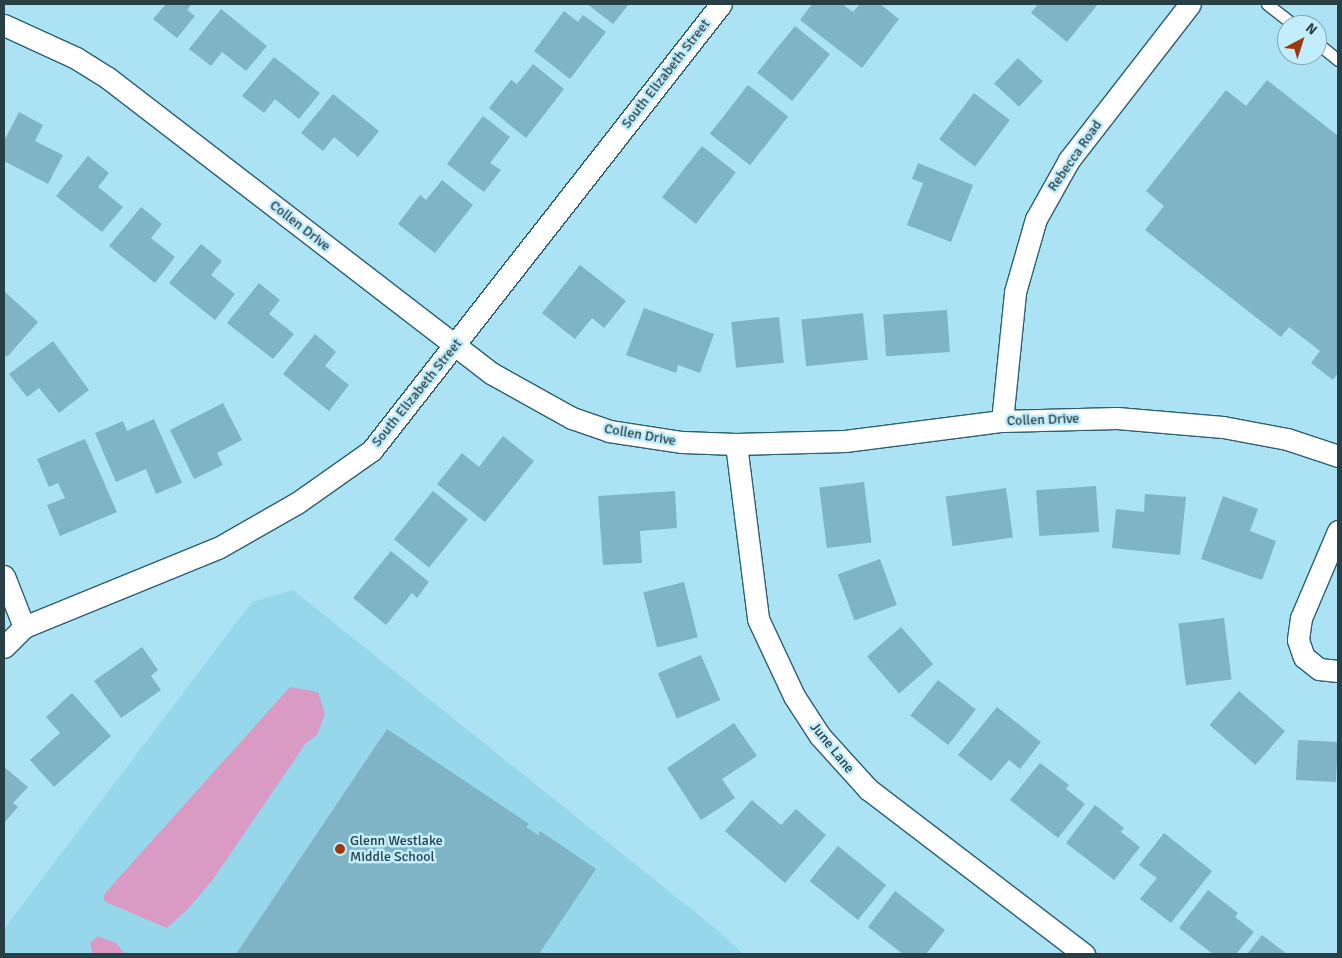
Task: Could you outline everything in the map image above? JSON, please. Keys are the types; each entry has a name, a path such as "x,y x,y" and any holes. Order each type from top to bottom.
{"street":[{"name":"South Elizabeth Street","path":"4,647 24,627 218,548 297,503 372,450 721,4"},
{"name":"Rebecca Road","path":"1002,421 1015,292 1036,219 1069,160 1190,4"},
{"name":"Collen Drive","path":"4,25 76,58 108,78 455,346 532,398 609,431 682,442 736,444 845,440 1002,421 1117,418 1181,422 1287,439 1338,456"},
{"name":"June Lane","path":"736,444 758,618 794,696 820,736 868,789 1084,954"},
{"path":"1338,531 1301,618 1298,640 1304,657 1319,669 1338,671"},
{"path":"4,576 24,627"}],"lane":[{"path":"1267,4 1281,15"},
{"path":"1327,51 1338,60"}],"shaded area":[{"name":"Glenn Westlake Middle School","path":"293,590 716,929 743,954 4,954 4,929 252,602"},
{"path":"290,687 318,692 325,714 317,735 306,743 214,878 187,910 167,928 106,902 103,898 106,892"},
{"path":"98,936 116,943 125,954 93,954 90,943"}],"building":[{"path":"166,4 192,4 187,10 195,16 177,38 153,19"},
{"path":"587,4 629,4 613,24"},
{"path":"812,4 842,4 853,12 860,4 880,4 899,19 862,68 800,20"},
{"path":"1038,4 1098,4 1067,42 1031,13"},
{"path":"221,9 267,46 246,71 222,52 211,66 189,49"},
{"path":"564,11 578,22 583,15 606,32 570,79 534,51"},
{"path":"795,26 830,54 792,101 757,73"},
{"path":"274,57 320,93 299,119 275,99 264,113 242,96"},
{"path":"1018,58 1043,81 1019,107 994,84"},
{"path":"533,64 564,89 526,138 489,108 511,80 517,84"},
{"path":"1267,80 1338,136 1338,373 1333,380 1311,363 1320,351 1289,327 1281,337 1145,230 1164,206 1146,191 1226,90 1246,106"},
{"path":"748,85 788,116 750,165 710,134"},
{"path":"974,93 1010,120 975,166 939,139"},
{"path":"333,94 379,131 358,157 334,137 323,151 301,133"},
{"path":"19,112 43,125 35,141 63,155 48,184 4,161 4,141"},
{"path":"483,116 510,137 490,163 501,170 484,192 447,164"},
{"path":"702,146 736,172 696,224 662,197"},
{"path":"88,156 109,173 98,187 123,207 102,232 56,196"},
{"path":"918,163 973,185 951,242 907,225 923,183 912,179"},
{"path":"442,180 473,205 435,253 398,224 420,195 426,200"},
{"path":"141,207 162,224 151,238 175,257 155,283 109,246"},
{"path":"201,244 222,261 211,275 235,294 215,320 169,283"},
{"path":"580,265 626,301 604,328 592,318 575,339 542,313"},
{"path":"259,283 280,300 269,314 294,334 273,359 227,323"},
{"path":"4,291 38,322 7,357 4,354"},
{"path":"644,308 714,334 700,373 678,365 676,373 626,355"},
{"path":"947,310 950,352 886,356 883,314"},
{"path":"863,313 868,360 806,366 801,319"},
{"path":"779,317 784,363 736,368 731,322"},
{"path":"315,334 336,352 325,366 349,385 329,411 283,374"},
{"path":"53,341 89,390 59,413 39,388 27,397 9,374"},
{"path":"223,403 242,440 217,453 223,465 194,479 170,430"},
{"path":"154,419 182,483 156,494 146,469 116,482 95,433 123,421 127,431"},
{"path":"503,436 534,461 485,522 437,484 462,453 479,467"},
{"path":"85,439 117,512 60,536 47,505 65,498 58,483 49,487 37,459"},
{"path":"864,482 871,543 827,548 819,487"},
{"path":"1096,486 1099,532 1039,536 1036,490"},
{"path":"1006,488 1013,538 953,546 946,496"},
{"path":"433,491 468,519 429,568 394,539"},
{"path":"675,491 677,528 640,531 642,563 603,565 598,496"},
{"path":"1145,494 1186,497 1180,555 1112,548 1116,509 1144,512"},
{"path":"1223,496 1258,509 1250,531 1276,541 1262,580 1201,559"},
{"path":"391,551 429,582 417,598 412,593 386,625 353,598"},
{"path":"880,559 897,605 854,620 838,574"},
{"path":"684,582 698,637 657,647 643,592"},
{"path":"1224,618 1232,680 1186,685 1178,624"},
{"path":"901,627 933,664 899,694 867,657"},
{"path":"142,647 158,670 151,676 161,690 121,718 94,681"},
{"path":"701,655 720,700 677,718 658,673"},
{"path":"938,680 976,710 948,745 910,715"},
{"path":"1239,691 1285,731 1256,765 1209,725"},
{"path":"72,693 111,736 54,787 30,760 60,733 46,717"},
{"path":"997,707 1041,742 1020,769 1009,760 991,781 958,755"},
{"path":"734,723 757,756 722,779 735,798 701,820 667,768"},
{"path":"387,729 529,824 526,827 538,835 540,831 596,869 539,954 236,954"},
{"path":"1298,740 1338,742 1336,782 1296,780"},
{"path":"1040,763 1069,785 1066,789 1085,804 1058,838 1010,800"},
{"path":"4,767 28,787 13,803 18,807 4,823"},
{"path":"752,800 781,825 796,809 826,835 785,883 725,831"},
{"path":"1095,805 1124,828 1121,832 1140,847 1114,880 1066,843"},
{"path":"1164,833 1212,871 1171,923 1140,899 1157,878 1139,865"},
{"path":"838,846 886,885 858,920 810,881"},
{"path":"1208,890 1238,913 1235,917 1254,932 1236,954 1213,954 1179,928"},
{"path":"895,891 945,930 926,954 903,954 868,927"},
{"path":"1262,935 1287,954 1247,954"}],"place":[{"name":"Glenn Westlake Middle School","path":"340,849"}]}
